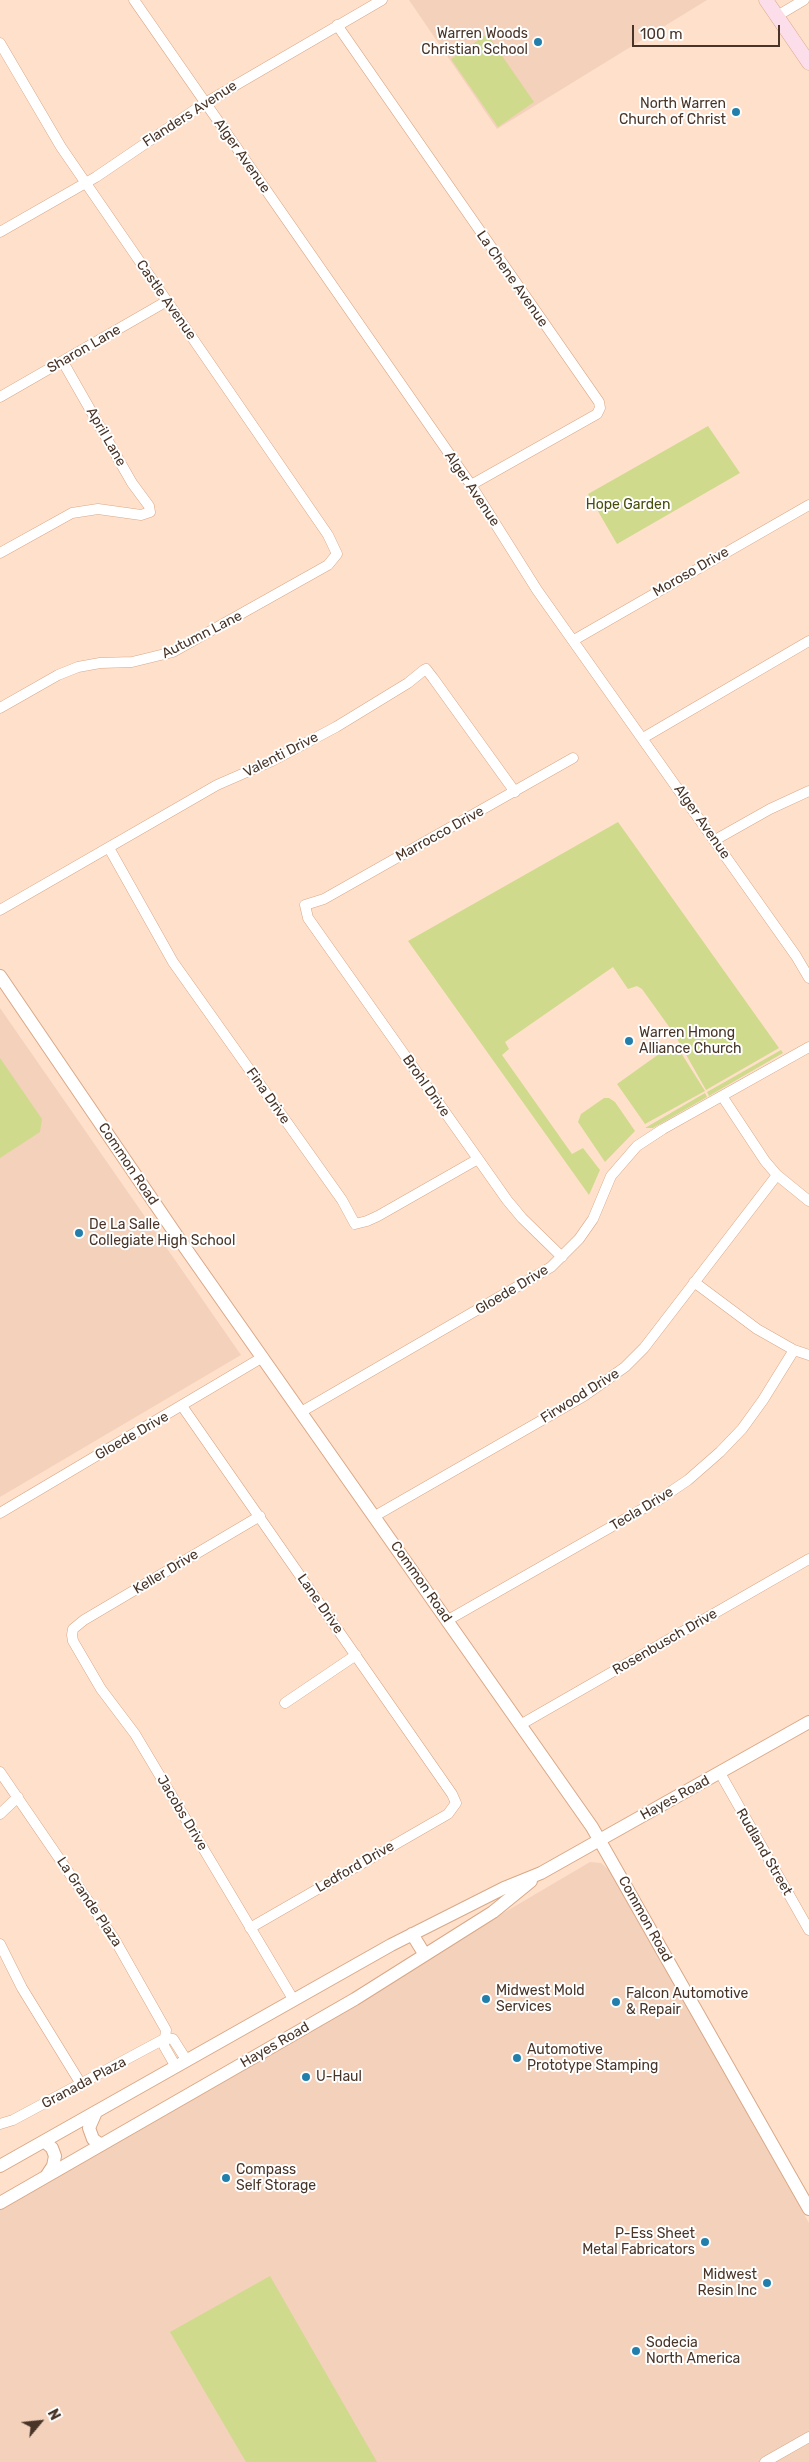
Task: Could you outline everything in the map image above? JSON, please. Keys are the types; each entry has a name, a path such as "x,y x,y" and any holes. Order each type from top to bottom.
{"main road":[{"path":"766,0 809,62"}],"street":[{"name":"Alger Avenue","path":"134,0 471,486 537,590 716,840 796,956 809,978"},
{"name":"Flanders Avenue","path":"0,232 86,183 205,102 382,0"},
{"path":"777,16 804,0"},
{"name":"La Chene Avenue","path":"337,25 599,402 600,408 597,414 471,486"},
{"name":"Castle Avenue","path":"0,43 61,147 334,543 337,554"},
{"name":"Sharon Lane","path":"0,398 167,301"},
{"name":"April Lane","path":"0,553 72,513 98,509 141,515 150,512 149,506 132,483 63,362"},
{"name":"Moroso Drive","path":"574,640 809,505"},
{"name":"Autumn Lane","path":"0,708 58,675 78,667 100,663 132,662 173,652 328,565 337,554"},
{"path":"643,738 809,641"},
{"name":"Valenti Drive","path":"0,910 217,785 272,761 336,727 408,683 426,669 515,792"},
{"name":"Marrocco Drive","path":"305,904 324,899 573,758"},
{"path":"716,840 770,809 809,791"},
{"name":"Fina Drive","path":"109,848 174,962 342,1200 355,1224 367,1222 478,1159"},
{"name":"Brohl Drive","path":"305,904 308,918 478,1159 522,1218 562,1257"},
{"name":"Common Road","path":"0,976 179,1239 448,1620 600,1840 809,2209"},
{"name":"Gloede Drive","path":"302,1412 538,1275 562,1257 579,1239 593,1219 611,1176 637,1146 663,1129 809,1047"},
{"path":"722,1096 751,1143 777,1175 809,1201"},
{"name":"Firwood Drive","path":"375,1516 610,1380 644,1348 777,1175"},
{"path":"694,1282 751,1325 794,1350 809,1355"},
{"name":"Tecla Drive","path":"448,1620 660,1499 688,1480 720,1452 742,1429 763,1400 794,1350"},
{"name":"Gloede Drive","path":"0,1512 263,1357"},
{"name":"Lane Drive","path":"182,1406 452,1794 456,1803"},
{"name":"Keller Drive","path":"73,1629 84,1620 260,1516"},
{"name":"Rosenbusch Drive","path":"520,1725 809,1559"},
{"name":"Jacobs Drive","path":"73,1629 73,1641 90,1671 135,1734 293,1999"},
{"path":"285,1703 356,1655"},
{"name":"Hayes Road","path":"0,2166 182,2064 293,1999 412,1934 504,1888 541,1873 809,1722"},
{"name":"La Grande Plaza","path":"0,1772 105,1924 166,2030 166,2038 173,2039 182,2064"},
{"name":"Rudland Street","path":"720,1773 809,1930"},
{"path":"0,1814 18,1797"},
{"name":"Ledford Drive","path":"250,1928 448,1814 456,1803"},
{"name":"Hayes Road","path":"0,2203 308,2026 425,1955 493,1912 541,1873"},
{"path":"412,1934 425,1955"},
{"path":"0,1944 22,1988 81,2084"},
{"name":"Granada Plaza","path":"0,2124 13,2120 166,2038"},
{"path":"98,2110 90,2120 89,2128 93,2139 102,2145"},
{"path":"44,2141 52,2148 55,2156 53,2166 45,2177"},
{"path":"765,2462 809,2437"}],"shaded area":[{"name":"Warren Woods Christian School","path":"409,0 707,0 497,129"},
{"name":"De La Salle Collegiate High School","path":"0,1008 241,1355 0,1497"},
{"path":"590,1862 601,1863 611,1872 809,2223 809,2462 0,2462 0,2209"}],"green space":[{"path":"487,34 534,102 498,127 451,59"},
{"name":"Hope Garden","path":"708,426 740,473 617,544 588,494"},
{"path":"618,822 779,1048 706,1090 675,1035 642,989 637,986 628,989 613,967 505,1042 509,1049 502,1055 572,1154 583,1148 600,1170 589,1195 408,941"},
{"path":"673,1044 678,1048 705,1091 645,1124 617,1084"},
{"path":"781,1050 783,1053 709,1096 707,1092"},
{"path":"0,1058 42,1119 40,1132 0,1158"},
{"path":"705,1093 707,1097 653,1128 645,1128"},
{"path":"604,1098 609,1098 615,1102 635,1131 605,1162 578,1122 581,1114"},
{"path":"270,2276 377,2462 246,2462 170,2332"}],"place":[{"name":"Warren Woods Christian School","path":"538,42"},
{"name":"North Warren Church of Christ","path":"736,112"},
{"name":"Warren Hmong Alliance Church","path":"629,1041"},
{"name":"De La Salle Collegiate High School","path":"79,1233"},
{"name":"Midwest Mold Services","path":"486,1999"},
{"name":"Falcon Automotive & Repair","path":"616,2002"},
{"name":"Automotive Prototype Stamping","path":"517,2058"},
{"name":"U-Haul","path":"306,2077"},
{"name":"Compass Self Storage","path":"226,2178"},
{"name":"P-Ess Sheet Metal Fabricators","path":"705,2242"},
{"name":"Midwest Resin Inc","path":"767,2283"},
{"name":"Sodecia North America","path":"636,2351"}]}
